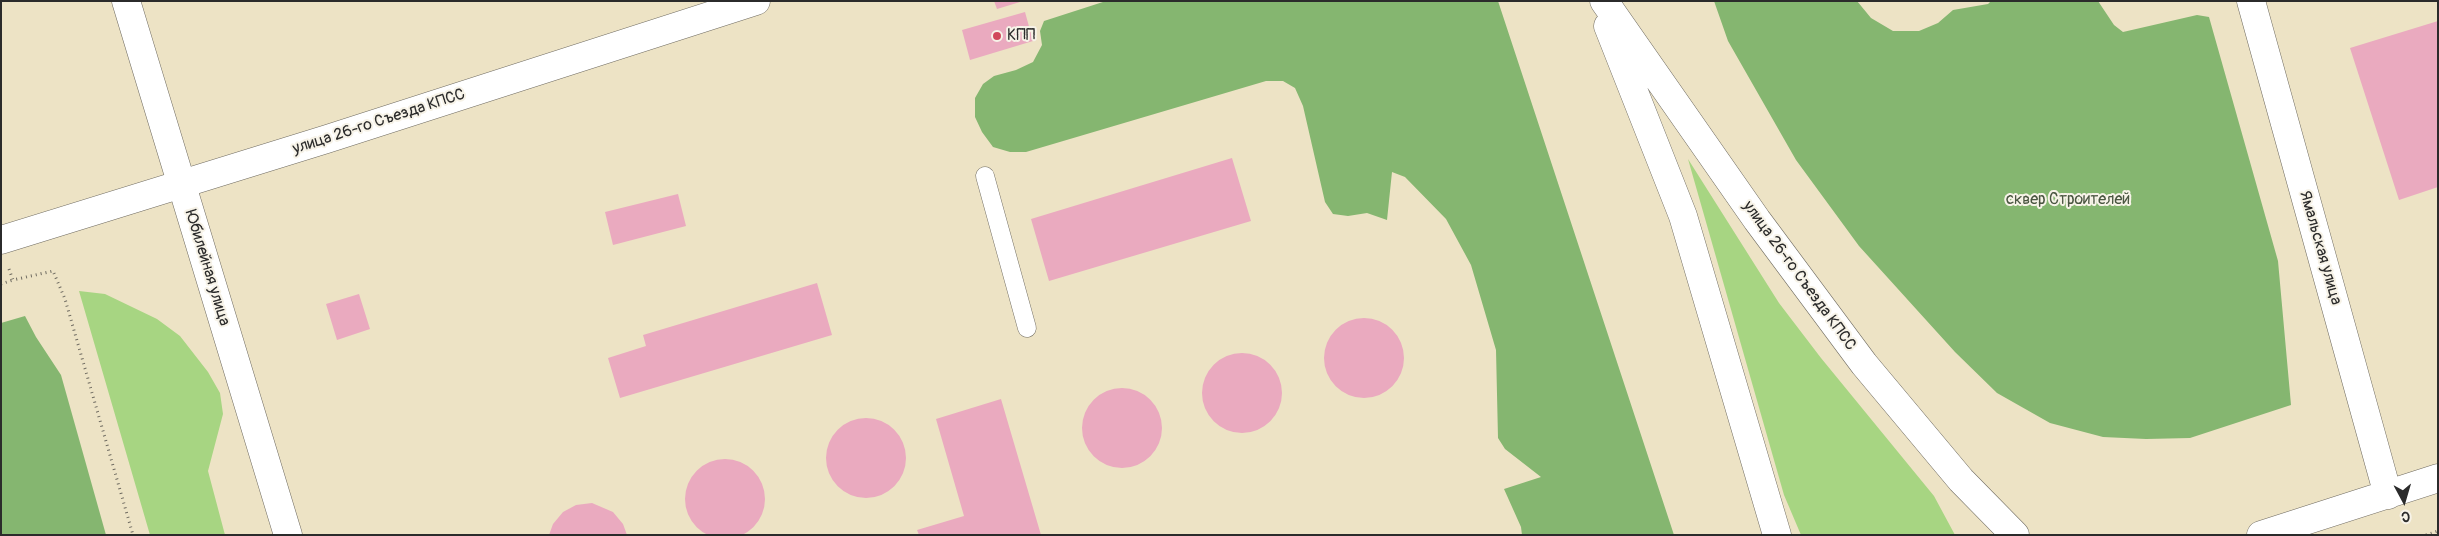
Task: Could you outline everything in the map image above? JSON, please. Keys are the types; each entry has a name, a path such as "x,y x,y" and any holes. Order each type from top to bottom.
{"main road":[{"name":"Юбилейная улица","path":"126,1 288,535"},
{"name":"улица 26-го Съезда КПСС","path":"4,251 182,183 756,1"},
{"path":"1598,1 1683,216 1777,535"},
{"name":"улица 26-го Съезда КПСС","path":"1604,1 1758,220 1864,364 1960,480 2015,535"},
{"name":"Ямальская улица","path":"2251,1 2388,495"},
{"path":"2261,535 2438,478"}],"lane":[{"path":"984,176 1027,328"}],"path":[{"path":"4,251 13,280"},
{"path":"1,284 53,271 65,300 133,535"},
{"path":"2426,535 2438,531"}],"green space":[{"path":"1106,1 1498,1 1674,535 1522,535 1521,527 1504,489 1541,477 1505,449 1498,438 1496,350 1471,265 1446,219 1405,177 1392,172 1387,220 1367,213 1348,216 1333,214 1325,202 1303,106 1295,88 1283,81 1266,81 1026,152 1010,152 993,147 982,132 975,117 975,98 983,84 994,76 1016,70 1033,62 1042,45 1040,31 1044,21"},
{"name":"cквер Cтроителей","path":"1714,1 1857,1 1871,18 1893,31 1919,31 1938,23 1953,10 1988,4 1991,1 2098,1 2114,25 2123,32 2197,15 2209,17 2278,261 2291,405 2190,438 2146,439 2103,437 2050,423 1997,393 1955,352 1859,246 1796,160 1728,41"},
{"path":"1688,159 1779,303 1821,358 1934,496 1955,535 1801,535 1784,495"},
{"path":"79,291 105,294 157,319 180,336 208,372 220,393 223,414 208,471 225,535 150,535"},
{"path":"25,316 36,337 61,375 106,535 1,535 1,323"}],"building":[{"path":"994,1 1020,1 1020,2 997,9"},
{"name":"КПП","path":"1025,12 1033,41 970,60 962,30"},
{"path":"2438,21 2438,187 2399,200 2350,48"},
{"path":"1232,158 1251,221 1049,281 1031,219"},
{"path":"678,194 686,226 613,245 605,212"},
{"path":"817,283 832,335 620,398 608,358 646,346 643,335"},
{"path":"359,294 370,329 337,340 326,304"},
{"path":"1356,318 1372,318 1393,329 1404,350 1404,366 1393,387 1372,398 1356,398 1342,392 1330,380 1324,366 1324,350 1330,336 1342,324"},
{"path":"1234,353 1250,353 1271,364 1282,385 1282,401 1271,422 1250,433 1234,433 1220,427 1208,415 1202,401 1202,385 1208,371 1220,359"},
{"path":"1114,388 1130,388 1151,399 1162,420 1162,436 1151,457 1130,468 1114,468 1100,462 1088,450 1082,436 1082,420 1088,406 1100,394"},
{"path":"1001,399 1041,535 919,535 917,530 964,516 936,419"},
{"path":"858,418 874,418 895,429 906,450 906,466 895,487 874,498 858,498 844,492 832,480 826,466 826,450 832,436 844,424"},
{"path":"725,459 740,462 753,471 762,484 765,499 762,514 753,527 740,536 725,539 710,536 697,527 688,514 685,499 688,484 697,471 710,462"},
{"path":"592,503 613,512 623,524 627,535 549,535 553,524 563,512 576,505"}],"place":[{"name":"КПП","path":"997,36"}]}
